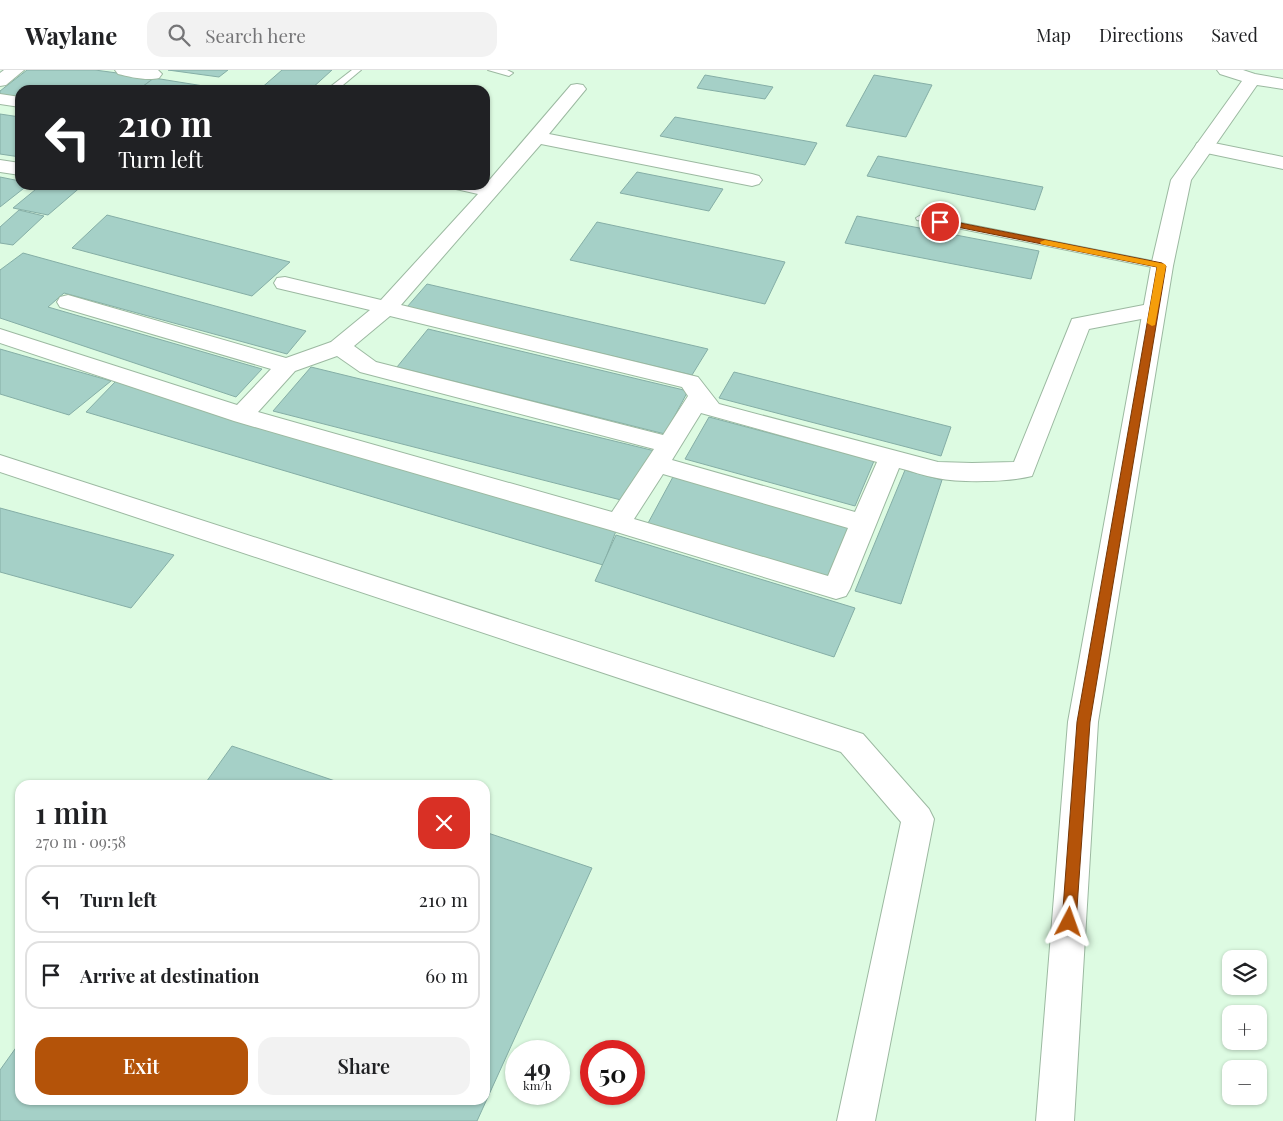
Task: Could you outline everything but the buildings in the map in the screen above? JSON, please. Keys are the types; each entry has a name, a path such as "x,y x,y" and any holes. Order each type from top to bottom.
{"street":[{"path":"0,82 15,70"},
{"path":"124,70 153,74"},
{"path":"1226,70 1252,79 1283,84"},
{"path":"1055,1121 1083,722 1162,266 1181,180 1252,79"},
{"path":"242,415 287,366 339,347 386,308 491,191 577,89"},
{"path":"0,99 15,101"},
{"path":"536,137 752,180"},
{"path":"1204,147 1283,163"},
{"path":"0,166 15,168"},
{"path":"486,190 491,191"},
{"path":"285,282 690,382 711,409 938,470 972,472 1023,470 1080,324 1154,310"},
{"path":"68,302 287,366"},
{"path":"0,336 242,415 618,523 836,589 891,457"},
{"path":"339,347 368,367 663,454 863,523"},
{"path":"618,523 700,396"},
{"path":"0,463 852,743 918,819 856,1121"}],"lane":[{"path":"338,85 357,70"},
{"path":"492,70 509,73"},
{"path":"921,218 1162,266"}],"slow traffic":[{"path":"1045,242 1162,266 1152,323"}],"route":[{"path":"940,222 1162,266 1083,722 1069,922"}]}
